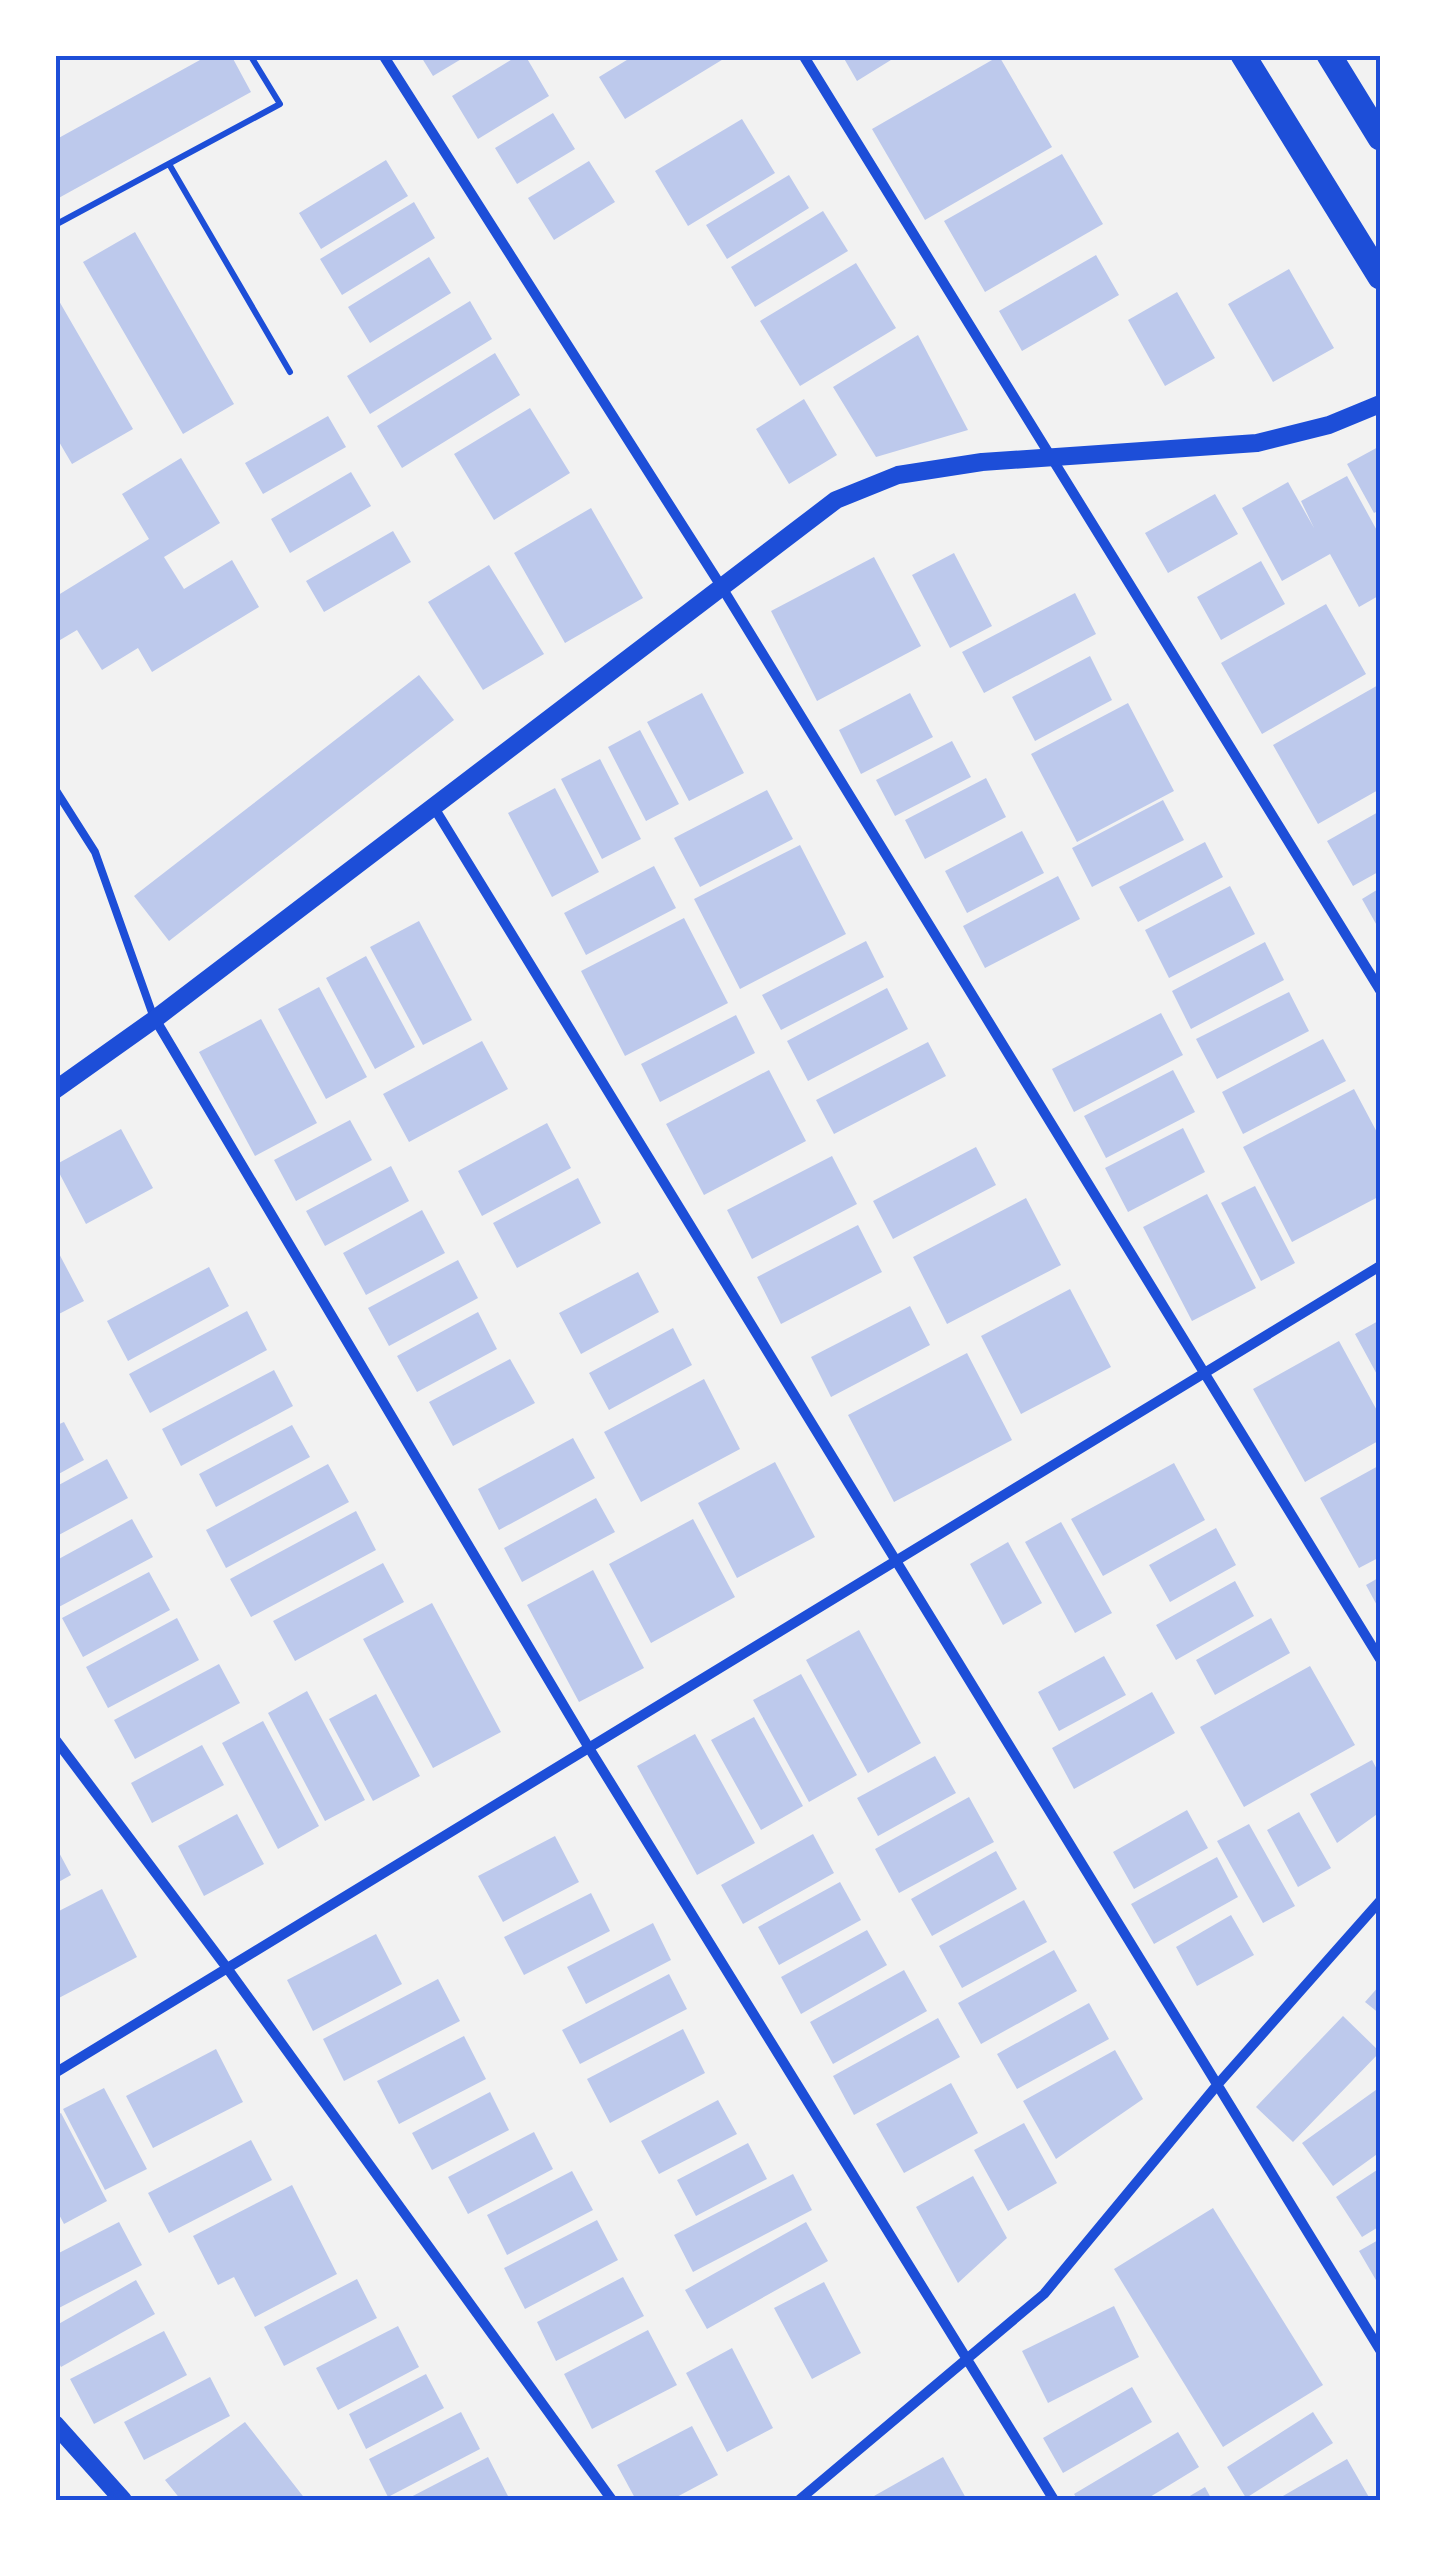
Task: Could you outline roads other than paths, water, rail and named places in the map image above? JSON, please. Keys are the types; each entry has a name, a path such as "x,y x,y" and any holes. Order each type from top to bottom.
{"main road":[{"path":"1242,55 1380,277"},
{"path":"1329,55 1380,138"}],"street":[{"path":"383,55 721,586 1380,1659"},
{"path":"803,55 1380,990"},
{"path":"55,1090 155,1019 836,500 898,474 982,462 1256,443 1329,425 1380,404"},
{"path":"433,806 1380,2350"},
{"path":"155,1019 589,1748 1054,2500"},
{"path":"55,2073 1380,1266"},
{"path":"55,1739 227,1968 612,2500"},
{"path":"798,2500 1044,2294 1218,2084 1380,1902"},
{"path":"55,2424 123,2500"}],"lane":[{"path":"55,789 94,852 155,1019"}]}
